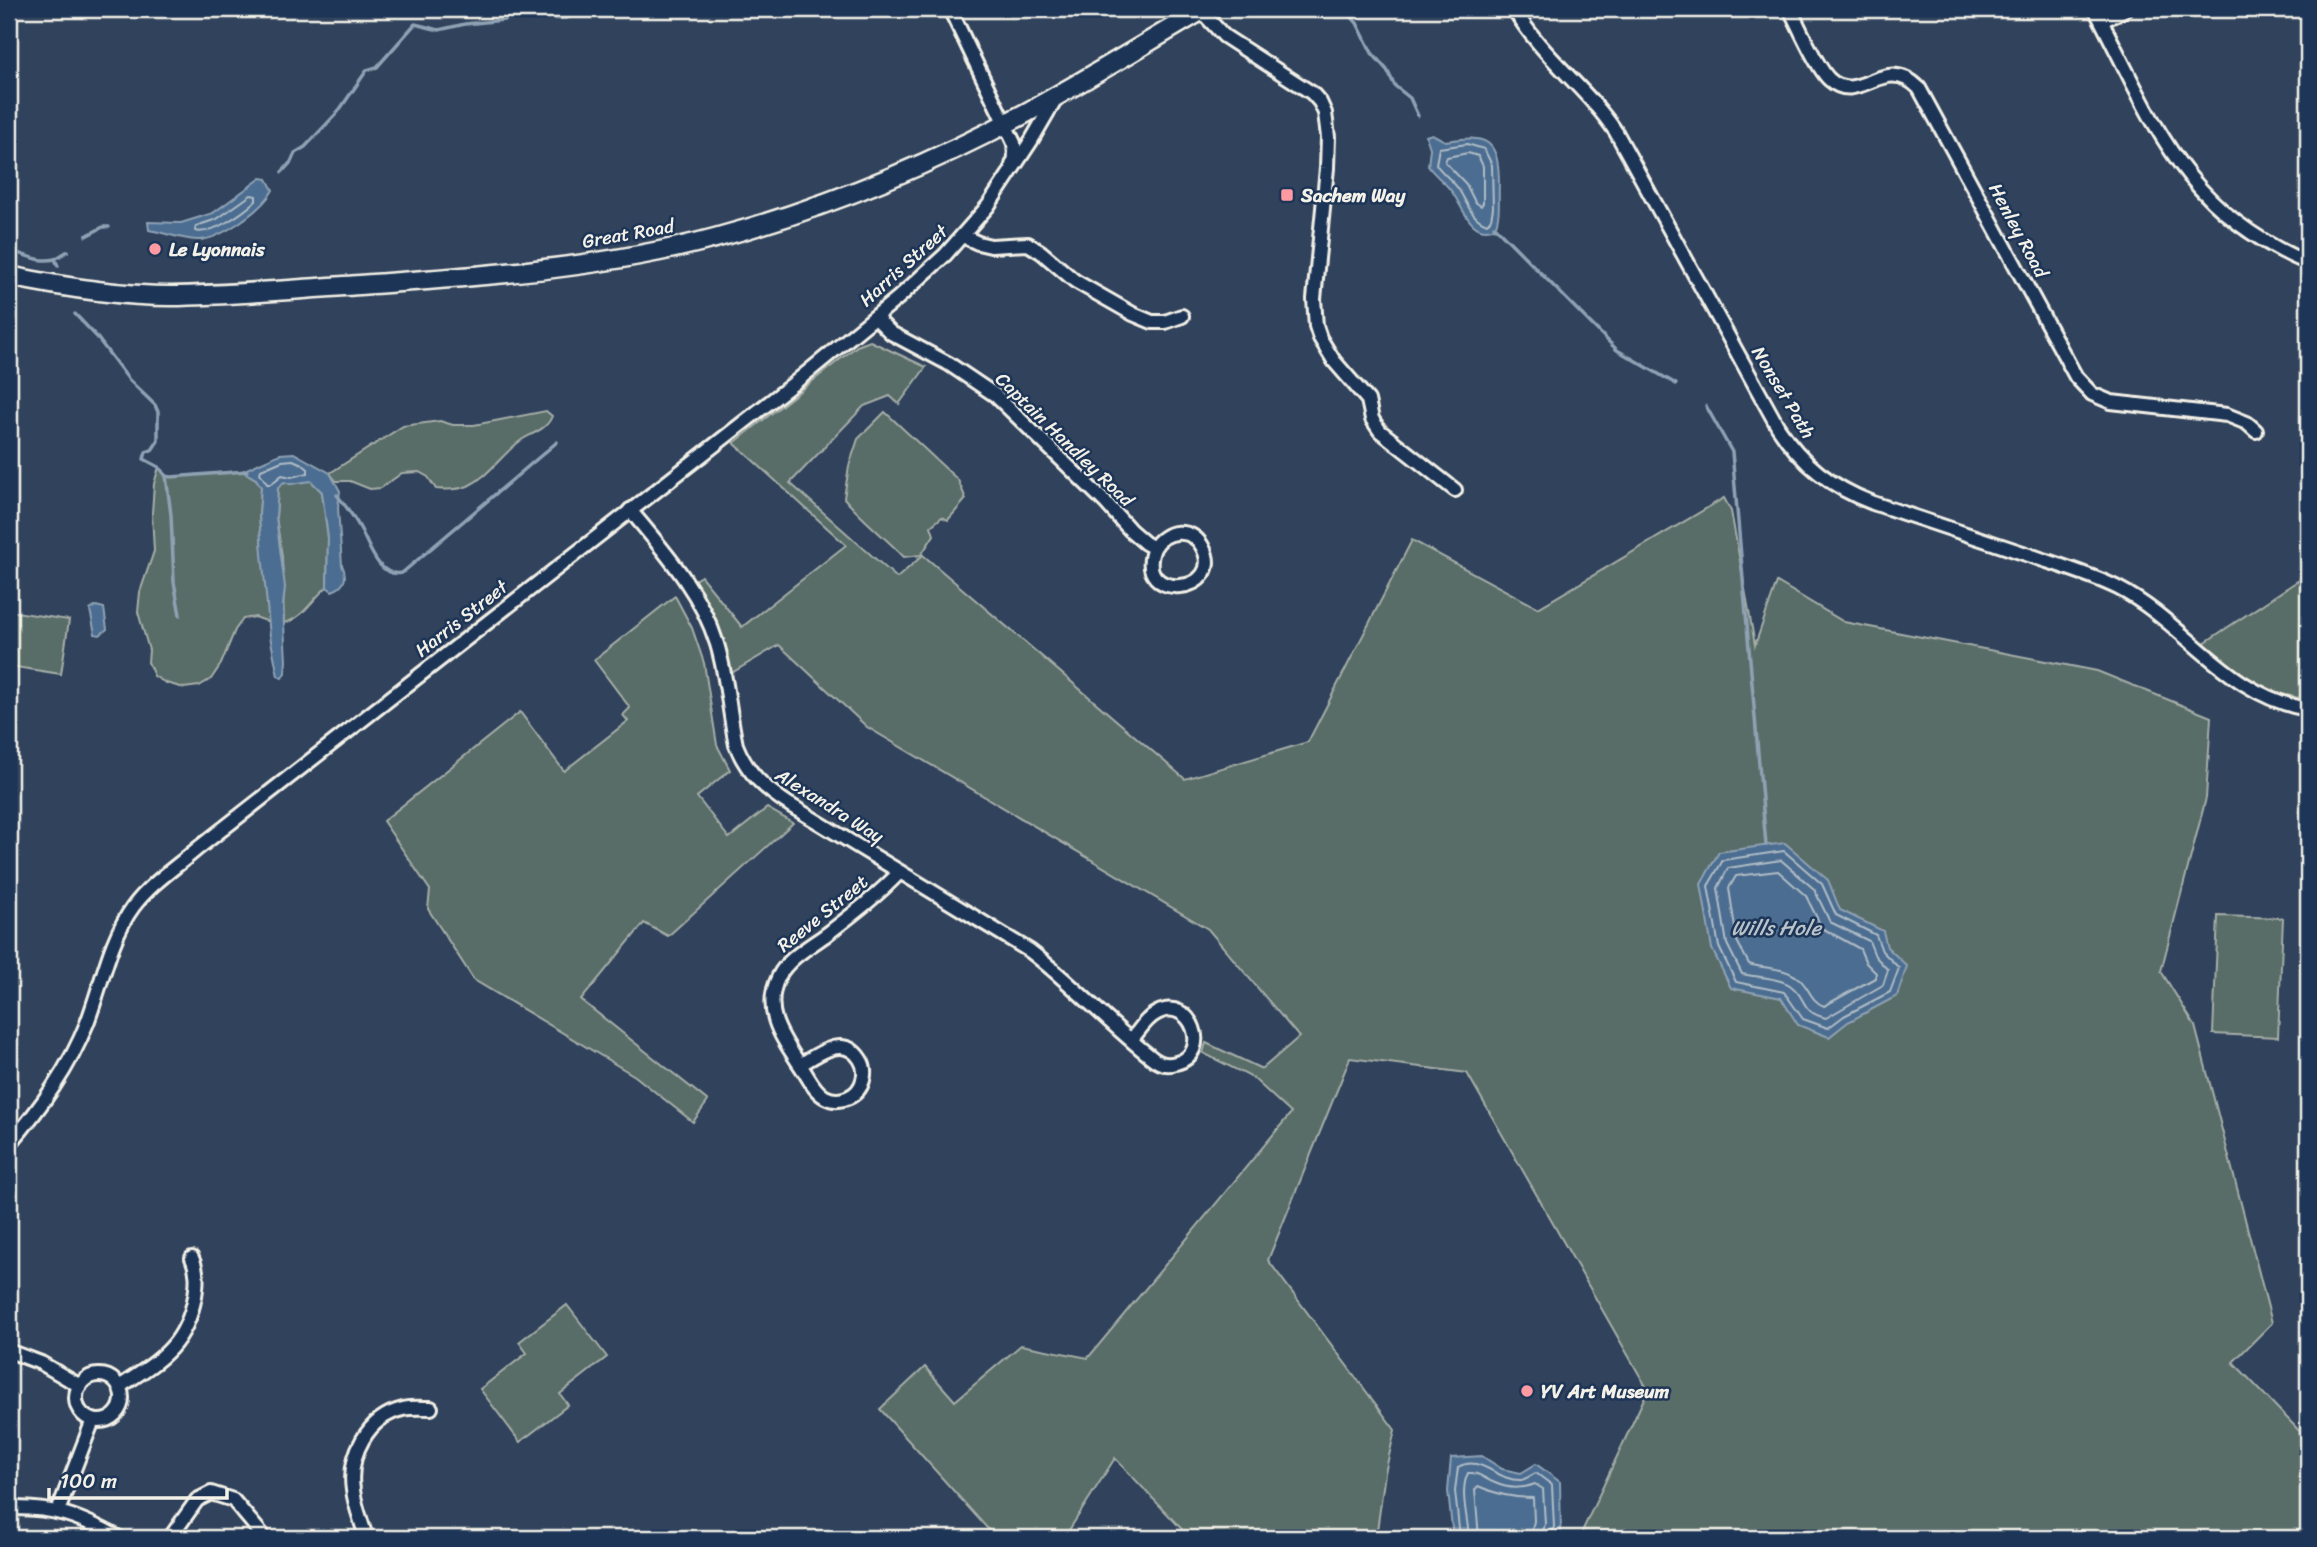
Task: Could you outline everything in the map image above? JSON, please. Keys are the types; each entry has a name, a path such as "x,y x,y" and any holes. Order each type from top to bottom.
{"main road":[{"name":"Great Road","path":"9,276 110,292 170,296 525,271 631,256 717,237 821,204 920,165 1006,124 1202,10"}],"street":[{"path":"950,9 1006,124 1015,150 1009,175"},
{"name":"Nonset Path","path":"1514,9 1536,43 1588,95 1616,132 1778,427 1812,470 1841,489 1872,503 2085,574 2120,589 2163,619 2235,679 2262,695 2308,709"},
{"name":"Henley Road","path":"1790,9 1825,74 1838,85 1849,88 1894,74 1912,80 1919,88 2077,377 2092,394 2124,405 2227,415 2247,423 2256,431"},
{"path":"2095,9 2162,137 2188,176 2213,204 2242,228 2274,247 2308,262"},
{"path":"2102,21 2126,9"},
{"path":"1202,10 1224,36 1302,86 1320,102 1325,113 1328,137 1314,299 1316,326 1320,338 1334,361 1368,400 1372,419 1380,431 1455,490"},
{"name":"Harris Street","path":"9,1145 47,1099 68,1064 87,1023 124,921 142,896 214,836 875,317 963,236 1009,175 1058,95"},
{"path":"963,236 991,246 1028,244 1041,251 1085,287 1152,322 1165,322 1182,316"},
{"name":"Captain Handley Road","path":"875,317 891,333 949,364 995,395 1098,495 1139,539 1154,548"},
{"name":"Alexandra Way","path":"630,510 679,570 705,612 720,655 736,745 749,772 759,783 1030,951 1131,1040 1157,1061 1174,1064 1184,1059 1192,1051 1196,1034 1189,1018 1179,1012 1167,1010 1151,1016 1131,1040"},
{"path":"1182,532 1193,536 1204,549 1206,561 1203,572 1191,585 1178,588 1166,585 1157,577 1151,566 1154,548 1161,539 1171,533 1182,532"},
{"name":"Reeve Street","path":"800,1065 830,1048 846,1048 860,1058 864,1069 863,1081 853,1095 842,1100 830,1099 816,1089 800,1065 779,1033 773,1015 774,988 782,971 795,958 866,904 900,872"},
{"path":"119,1387 169,1352 183,1334 192,1312 197,1278 192,1258"},
{"path":"9,1351 41,1363 80,1386"},
{"path":"102,1375 114,1380 122,1400 117,1413 106,1420 93,1420 84,1416 77,1404 76,1395 80,1386 89,1377 102,1375"},
{"path":"366,1538 352,1490 352,1465 360,1443 376,1422 389,1415 403,1409 431,1408"},
{"path":"58,1511 93,1420"},
{"path":"170,1538 197,1500 211,1493 233,1500 265,1538"},
{"path":"9,1508 71,1514 119,1538"}],"green space":[{"path":"870,341 926,367 899,404 890,396 864,406 790,483 897,578 923,555 1185,779 1308,742 1412,540 1538,608 1724,498 1731,511 1755,645 1777,582 1844,622 2097,671 2211,717 2206,798 2161,971 2195,1026 2272,1323 2233,1362 2308,1440 2308,1538 1579,1538 1648,1390 1467,1073 1350,1058 1268,1260 1395,1430 1385,1473 1376,1538 1190,1538 1115,1458 1064,1538 996,1538 880,1409 925,1367 955,1401 1021,1345 1088,1358 1291,1113 1253,1078 1203,1053 1206,1043 1262,1069 1299,1037 1208,929 867,727 779,645 728,675 693,581 701,576 742,627 846,545 734,443 857,346"},
{"path":"546,411 552,416 544,427 516,444 483,476 464,487 436,489 428,477 419,472 402,473 381,488 370,489 350,481 336,481 330,473 403,426 440,421 453,425 474,425"},
{"path":"885,412 958,480 966,499 948,520 942,517 931,526 934,535 921,555 904,557 844,498 849,466 858,439"},
{"path":"159,467 166,476 171,477 242,471 256,479 261,487 259,515 269,622 255,617 243,619 235,630 221,664 211,679 199,686 184,688 154,676 148,662 149,650 138,612 140,592 154,551 152,513 154,484"},
{"path":"311,481 322,492 328,538 327,587 302,613 284,623 282,556 276,517 278,487 284,482 291,484"},
{"path":"2308,574 2308,700 2273,692 2241,674 2204,643"},
{"path":"675,596 692,628 704,663 717,745 730,770 697,797 729,838 767,808 793,823 668,936 644,923 581,1000 708,1101 693,1122 635,1076 474,980 428,909 430,890 383,821 520,712 564,771 628,721 623,715 630,708 594,660"},
{"path":"9,611 69,620 61,674 9,666"},
{"path":"2218,916 2283,918 2278,1037 2213,1034"},
{"path":"567,1305 607,1357 560,1394 568,1405 520,1442 480,1389 527,1353 519,1342"}],"water":[{"path":"1432,134 1445,141 1471,138 1481,140 1493,149 1499,184 1499,212 1495,228 1480,229 1474,225 1449,188 1428,166 1430,148 1426,136"},
{"path":"261,178 267,179 273,190 268,198 228,230 197,240 149,230 148,222 181,223 213,213"},
{"path":"294,453 330,473 340,491 338,508 345,577 336,589 332,591 327,587 328,538 322,492 311,481 291,484 284,482 278,488 276,517 285,587 283,606 286,661 282,678 278,676 270,636 259,515 261,487 256,479 242,471 280,454"},
{"path":"96,606 104,608 107,629 100,635 95,634 90,610"},
{"name":"Wills Hole","path":"1785,843 1828,880 1840,910 1883,931 1887,947 1907,966 1897,996 1848,1022 1829,1037 1798,1025 1781,998 1731,988 1712,949 1701,884 1719,852"},
{"path":"1482,1456 1502,1469 1521,1473 1536,1464 1560,1482 1561,1534 1546,1538 1453,1538 1448,1491 1451,1458"}],"waterway":[{"path":"282,172 295,153 305,147 338,112 367,70 377,67 415,24 439,30 504,20 520,9"},
{"path":"530,9 557,18 570,17 583,9"},
{"path":"1345,9 1357,23 1372,53 1387,70 1395,86 1410,98 1418,116"},
{"path":"1494,226 1617,350 1676,384"},
{"path":"86,236 103,227 109,227"},
{"path":"9,251 37,259 55,259 58,266"},
{"path":"55,259 68,251"},
{"path":"75,314 96,336 129,380 155,405 158,412 158,441 152,450 146,452 144,459 159,467 166,476 174,582 180,615"},
{"path":"1706,406 1732,452 1766,845"},
{"path":"337,495 358,524 375,559 387,570 402,573 557,442"},
{"path":"166,476 247,471"}],"place":[{"name":"Sachem Way","path":"1287,195"},
{"name":"Le Lyonnais","path":"155,249"},
{"name":"YV Art Museum","path":"1527,1391"}]}
